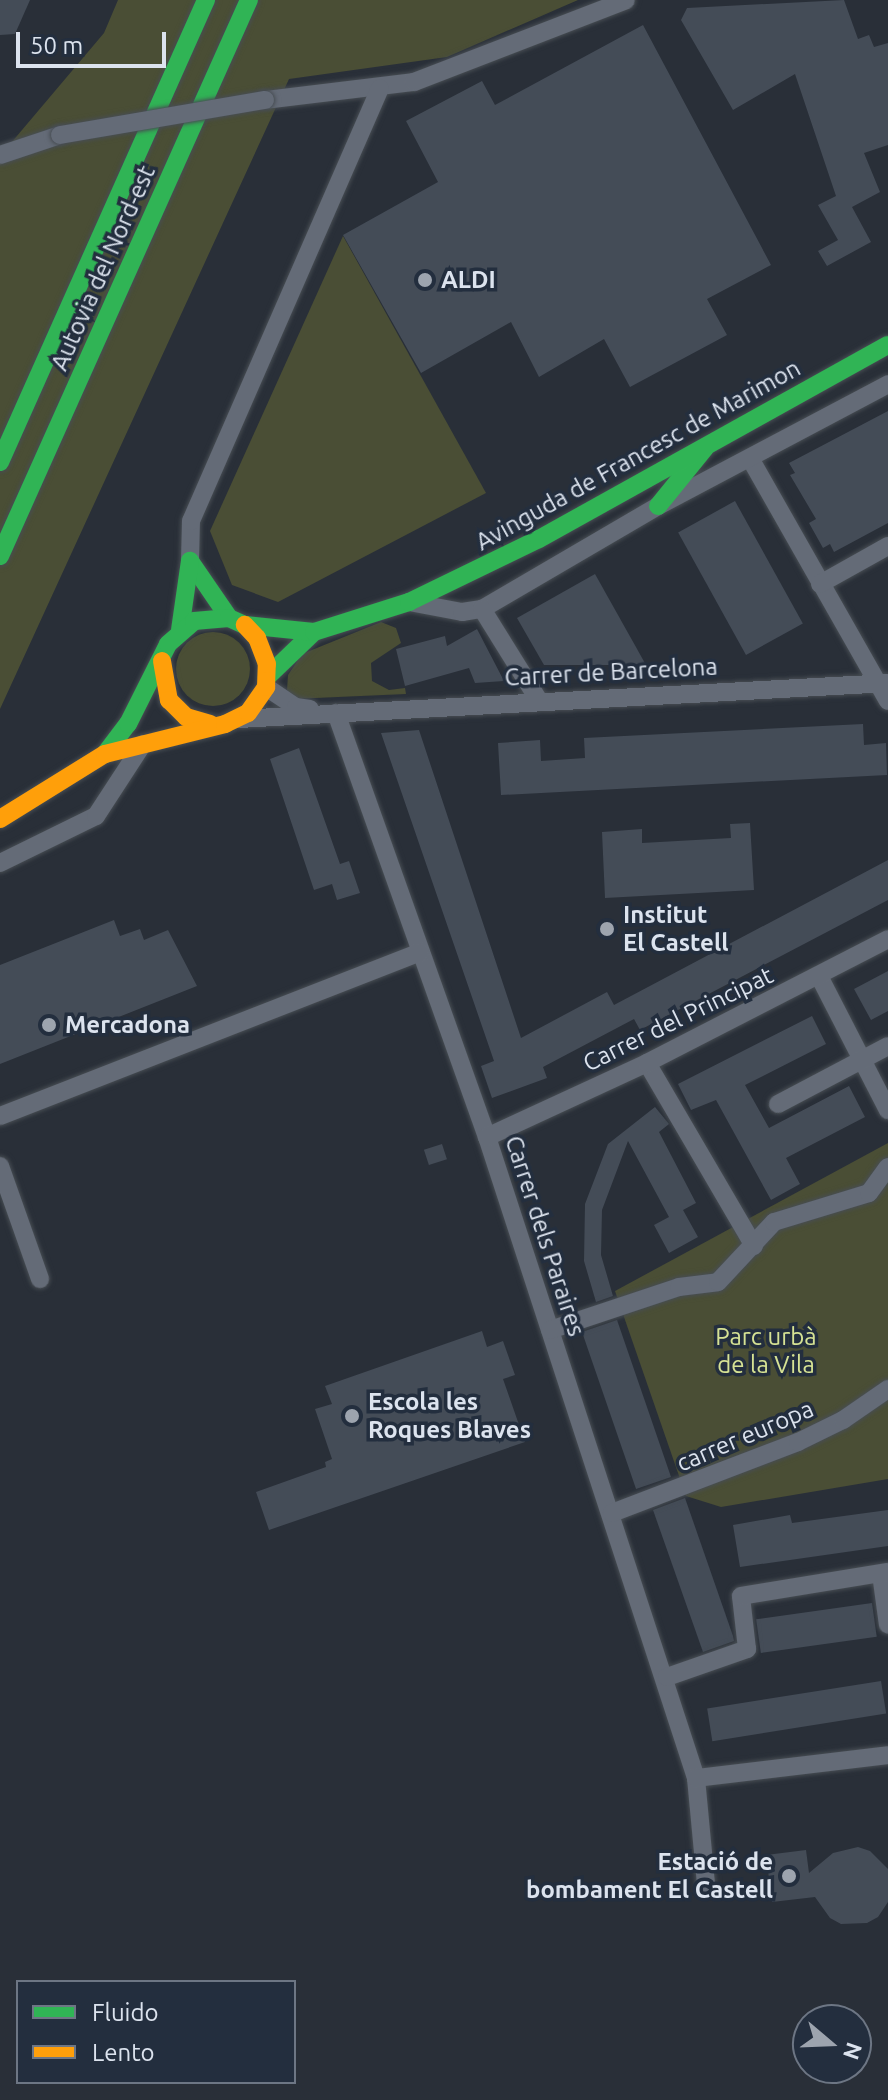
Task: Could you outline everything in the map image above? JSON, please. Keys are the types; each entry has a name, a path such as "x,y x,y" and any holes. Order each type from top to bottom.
{"main road":[{"name":"Autovia del Nord-est","path":"0,462 206,0"},
{"name":"Autovia del Nord-est","path":"0,556 249,0"},
{"name":"Avinguda de Francesc de Marimon","path":"314,632 409,602 539,539 888,345"},
{"path":"658,506 710,442"},
{"path":"190,561 265,653 266,682"},
{"path":"105,754 128,724 180,630 190,561"},
{"path":"180,630 211,616 314,632"},
{"path":"0,819 105,754 210,724 239,719 255,705 266,682 314,632"},
{"path":"162,661 169,700 186,717 210,724"}],"street":[{"path":"0,155 60,135 265,100 380,89 480,61 588,11 626,0"},
{"path":"190,561 191,521 380,89"},
{"path":"538,699 482,609 658,506 751,460 888,384"},
{"path":"751,460 820,584 884,683 888,701"},
{"path":"820,584 888,546"},
{"name":"Avinguda de Francesc de Marimon","path":"409,602 462,612 482,609"},
{"name":"Carrer de Barcelona","path":"266,682 296,707 336,713"},
{"name":"Carrer de Barcelona","path":"239,719 538,699 884,683"},
{"name":"Carrer dels Paraires","path":"336,713 487,1137 667,1677 696,1778 706,1884"},
{"path":"0,863 96,816 144,743"},
{"name":"Carrer del Principat","path":"487,1137 647,1063 888,939"},
{"path":"0,1116 420,952"},
{"path":"819,976 888,1110"},
{"path":"778,1104 888,1046"},
{"path":"647,1063 730,1212 754,1246"},
{"path":"0,1166 40,1279"},
{"path":"550,1330 679,1287 718,1282 774,1222 869,1193 888,1167"},
{"name":"carrer europa","path":"612,1513 798,1442 843,1420 888,1389"},
{"path":"667,1677 747,1649 741,1596 884,1573 888,1625"},
{"path":"696,1778 888,1755"}],"green space":[{"path":"118,0 578,0 447,57 289,79 0,709 0,156 104,33"},
{"path":"343,236 486,493 278,602 232,585 210,531"},
{"path":"381,622 396,628 401,643 371,663 372,681 389,690 405,688 406,694 293,699 287,690 288,675 302,654"},
{"path":"213,632 227,635 239,643 247,655 250,669 247,683 239,695 227,703 213,706 199,703 187,695 179,683 176,669 179,655 187,643 199,635"},
{"name":"Parc urbà de la Vila","path":"888,1143 888,1479 721,1507 686,1496 615,1291"}],"building":[{"path":"0,0 30,0 15,34 0,35"},
{"path":"844,0 858,39 869,35 874,47 888,43 888,145 864,153 880,192 852,207 871,242 827,266 818,251 838,240 818,205 836,196 795,74 733,110 681,20 687,8"},
{"path":"643,25 771,265 707,299 727,335 630,387 604,339 539,377 511,322 421,373 343,235 438,182 406,121 482,81 495,105"},
{"path":"888,411 888,523 834,552 830,544 823,548 809,523 816,519 790,475 795,473 789,463"},
{"path":"735,501 803,623 746,655 678,533"},
{"path":"595,574 646,665 544,665 517,618"},
{"path":"477,629 504,681 475,683 469,668 405,686 396,649 445,636 447,646"},
{"path":"863,724 864,745 886,743 887,775 501,795 498,743 540,740 541,761 585,758 584,738"},
{"path":"419,730 521,1038 607,992 614,1005 888,860 888,900 640,1030 634,1019 543,1067 547,1078 492,1098 481,1066 494,1061 381,733"},
{"path":"299,748 340,864 349,861 360,893 337,900 332,884 314,890 270,759"},
{"path":"750,823 754,890 605,898 602,832 642,829 642,843 731,838 730,824"},
{"name":"Mercadona","path":"114,920 120,936 140,929 144,940 168,930 197,986 0,1064 0,965"},
{"path":"888,971 888,1011 871,1020 854,989"},
{"path":"812,1016 826,1044 745,1085 769,1128 849,1086 865,1117 786,1158 800,1184 771,1200 716,1100 691,1110 678,1084"},
{"path":"655,1107 669,1124 659,1132 696,1203 683,1210 698,1237 669,1253 654,1225 669,1217 628,1141 602,1210 601,1255 613,1296 596,1302 584,1261 585,1204 608,1144"},
{"path":"442,1144 447,1159 429,1165 424,1150"},
{"path":"617,1320 671,1477 636,1489 582,1332"},
{"path":"482,1331 487,1347 503,1341 515,1375 503,1379 525,1442 269,1530 256,1492 326,1467 325,1462 332,1459 315,1409 332,1404 325,1386"},
{"path":"685,1498 734,1641 703,1652 653,1510"},
{"path":"888,1510 888,1546 740,1567 733,1525 790,1515 792,1523"},
{"path":"872,1603 877,1637 761,1653 756,1619"},
{"path":"881,1681 886,1714 712,1741 707,1709"},
{"path":"858,1847 870,1851 888,1869 888,1902 878,1917 867,1923 841,1924 830,1918 815,1897 772,1902 766,1855 806,1850 809,1873 833,1853"}],"traffic: fast":[{"path":"0,462 206,0"},
{"path":"0,556 249,0"},
{"path":"105,754 128,724 168,644 194,621 229,618 245,625 314,632 409,602 539,539 888,345"},
{"path":"658,506 705,448"},
{"path":"190,561 229,618"},
{"path":"180,630 190,561"},
{"path":"267,677 314,632"}],"traffic: slow":[{"path":"0,819 105,754 225,724 248,713 266,687 267,664 257,638 245,625"},
{"path":"162,661 169,700 186,717 210,724"}],"place":[{"name":"ALDI","path":"425,280"},
{"name":"Institut El Castell","path":"607,929"},
{"name":"Mercadona","path":"49,1025"},
{"name":"Escola les Roques Blaves","path":"352,1416"},
{"name":"Estació de bombament El Castell","path":"789,1876"}]}
